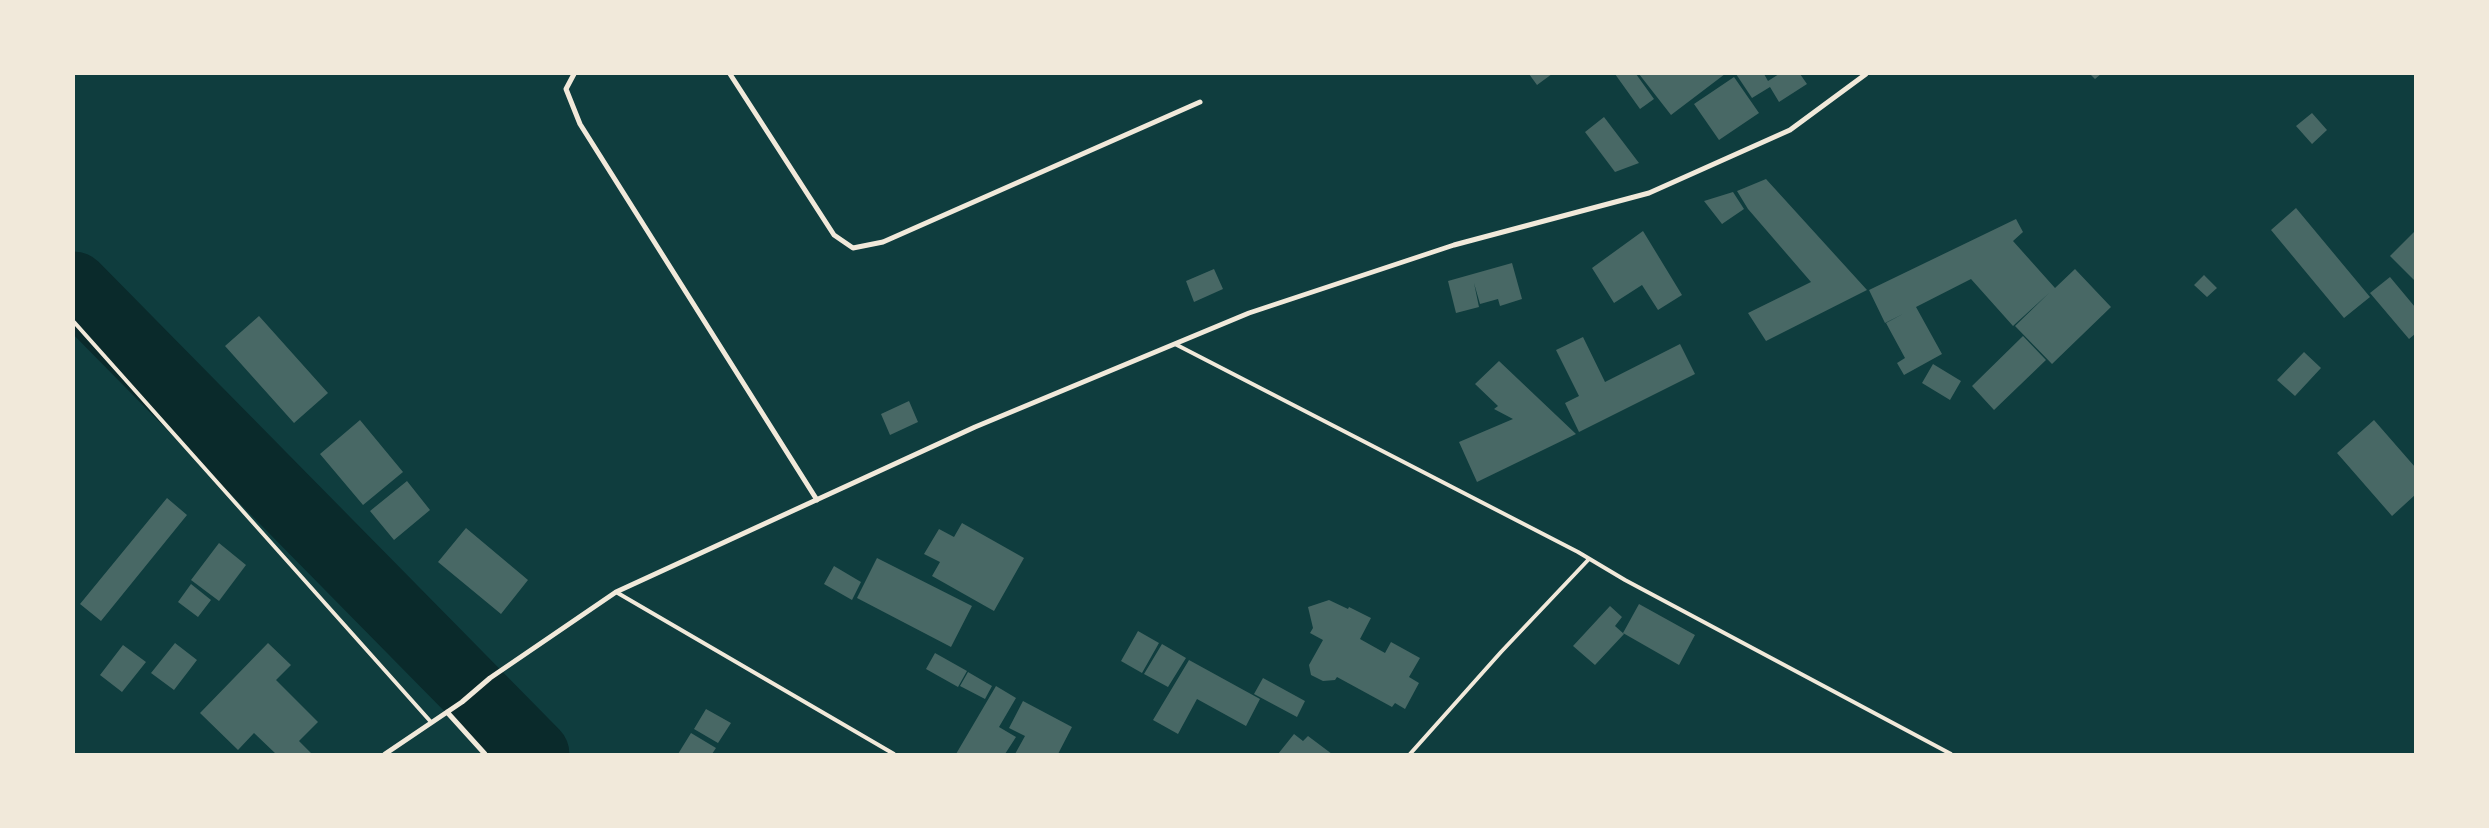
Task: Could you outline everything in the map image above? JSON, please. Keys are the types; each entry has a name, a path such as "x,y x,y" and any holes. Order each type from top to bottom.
{"street":[{"path":"574,74 566,89 580,124 817,500"},
{"path":"730,74 834,235 853,248 883,242 1200,102"},
{"path":"385,754 462,702 490,678 616,592 974,427 1248,313 1454,245 1649,193 1790,130 1866,74"},
{"path":"447,712 485,754"}],"lane":[{"path":"74,322 253,520 431,722"},
{"path":"1174,344 1588,559 1950,754"},
{"path":"1410,754 1501,652 1588,559"},
{"path":"616,592 894,754"}],"building":[{"path":"1529,74 1552,74 1537,85"},
{"path":"1615,74 1636,74 1654,99 1640,109"},
{"path":"1639,74 1725,74 1671,115"},
{"path":"1736,74 1764,74 1768,81 1779,74 1800,74 1807,84 1779,102 1770,87 1752,98"},
{"path":"2090,74 2101,74 2095,79"},
{"path":"1734,77 1759,113 1719,140 1694,104"},
{"path":"2312,113 2327,130 2312,144 2296,126"},
{"path":"1604,117 1639,163 1615,172 1585,132"},
{"path":"1766,179 1867,290 1766,341 1748,313 1811,282 1748,209 1737,191"},
{"path":"1733,192 1744,209 1722,224 1704,201"},
{"path":"2296,208 2370,297 2344,318 2271,230"},
{"path":"2016,219 2023,232 2013,241 2055,288 2075,269 2111,307 2052,364 2015,326 2049,293 2013,326 1971,279 1916,307 1942,354 1904,375 1897,363 1905,358 1886,323 1903,314 1885,323 1869,290"},
{"path":"1643,231 1682,295 1658,310 1642,285 1614,303 1592,268"},
{"path":"2415,231 2415,281 2390,256"},
{"path":"1512,263 1522,299 1500,306 1498,299 1480,304 1474,283 1479,307 1456,313 1448,281"},
{"path":"1214,269 1223,289 1194,302 1186,281"},
{"path":"2204,275 2217,288 2207,297 2194,285"},
{"path":"2390,277 2415,307 2415,334 2409,339 2370,293"},
{"path":"259,316 328,393 294,423 225,346"},
{"path":"2023,336 2046,360 1994,410 1972,386"},
{"path":"1583,337 1605,382 1680,344 1695,374 1579,432 1565,403 1579,396 1556,350"},
{"path":"2304,352 2321,368 2295,396 2277,380"},
{"path":"1499,361 1576,434 1477,482 1459,442 1513,419 1494,409 1498,406 1475,384"},
{"path":"1933,364 1961,381 1950,400 1922,383"},
{"path":"909,401 918,422 890,435 881,414"},
{"path":"360,420 403,472 363,505 320,454"},
{"path":"2374,420 2415,467 2415,495 2392,516 2337,453"},
{"path":"407,481 430,510 394,540 370,511"},
{"path":"167,498 187,515 101,621 80,604"},
{"path":"962,523 1024,558 994,611 932,576 940,562 924,554 939,529 954,537"},
{"path":"466,528 528,580 501,614 438,562"},
{"path":"219,543 246,565 219,601 191,580"},
{"path":"877,558 972,606 951,647 857,598"},
{"path":"834,566 861,582 852,600 824,584"},
{"path":"191,584 211,600 198,617 178,602"},
{"path":"1329,600 1371,618 1360,639 1385,653 1391,642 1420,658 1409,677 1419,683 1405,709 1395,703 1392,707 1337,677 1335,680 1323,681 1311,675 1309,665 1323,640 1310,633 1313,628 1308,607"},
{"path":"1639,604 1695,635 1679,665 1623,633"},
{"path":"1610,606 1622,617 1615,626 1624,634 1595,665 1573,646"},
{"path":"1138,631 1159,643 1142,673 1121,661"},
{"path":"175,643 197,660 174,690 151,673"},
{"path":"268,643 291,665 276,680 318,722 299,741 312,754 276,754 254,733 238,750 200,713"},
{"path":"1162,644 1186,658 1168,687 1144,674"},
{"path":"123,645 146,662 122,692 100,675"},
{"path":"935,653 967,671 958,687 926,669"},
{"path":"1189,660 1260,699 1246,726 1197,699 1178,734 1153,720"},
{"path":"968,672 992,686 985,699 960,686"},
{"path":"1263,678 1305,701 1297,717 1254,694"},
{"path":"996,686 1016,698 999,727 1016,737 1005,754 956,754"},
{"path":"1023,701 1072,727 1058,754 1015,754 1025,736 1009,728"},
{"path":"706,709 731,723 718,743 694,729"},
{"path":"691,733 716,748 712,754 678,754"},
{"path":"1294,734 1303,741 1308,736 1332,754 1278,754"}],"waterway":[{"path":"74,286 535,754"}]}
